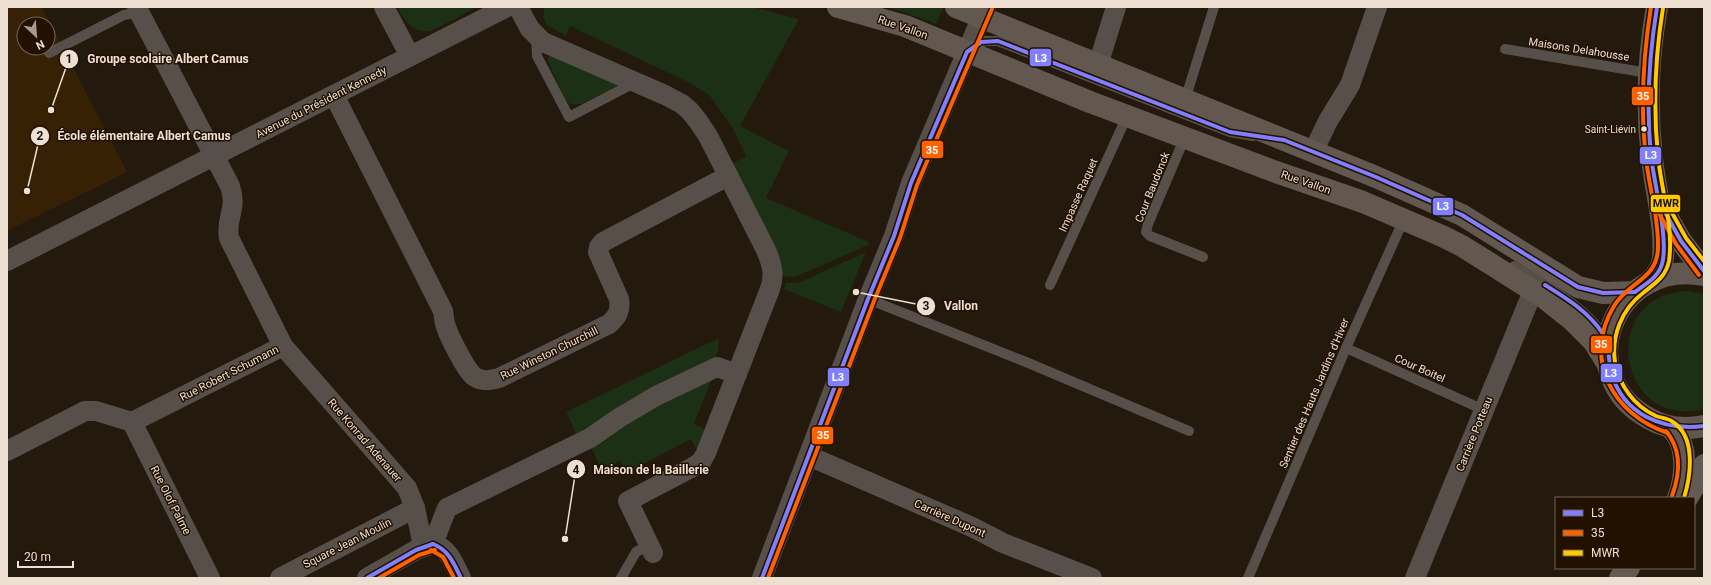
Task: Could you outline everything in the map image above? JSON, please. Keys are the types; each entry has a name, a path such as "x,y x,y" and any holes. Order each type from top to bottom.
{"main road":[{"name":"Rue Vallon","path":"838,7 905,26 1185,138 1276,172 1397,211 1462,246 1558,308 1586,332 1610,368"},
{"path":"956,7 984,12 1098,65 1402,188 1462,215 1578,287 1603,293 1643,286 1666,275 1677,273 1694,273 1704,275"},
{"path":"1657,7 1648,73 1649,132 1663,243 1663,259 1658,273 1624,303 1616,315 1609,334 1608,344 1610,368 1616,386 1631,406 1652,421 1670,426 1689,428 1704,426"},
{"path":"1658,200 1681,241 1704,270"},
{"path":"1670,426 1679,439 1684,460 1684,479 1678,497"},
{"path":"1688,497 1698,480 1704,465"},
{"path":"1620,578 1628,569"}],"street":[{"path":"384,7 410,56"},
{"name":"Avenue du Président Kennedy","path":"7,261 507,7"},
{"path":"518,7 530,29 536,36 553,47 674,99 690,111 708,136 766,250 773,268 773,281 770,290 706,453 701,462 628,501 651,549"},
{"path":"1098,65 1116,7"},
{"path":"1313,152 1328,121 1350,85 1377,7"},
{"name":"Rue Robert Schumann","path":"132,422 283,346 229,238 227,231 233,204 233,195 215,156 137,9"},
{"path":"762,578 868,299 894,236 911,183 984,12"},
{"name":"Rue Winston Churchill","path":"334,95 443,311 446,327 468,371 474,377 482,380 499,378 609,324 619,312 620,306 619,299 598,252 599,247 603,242 728,176"},
{"name":"Carrière Potteau","path":"1419,576 1484,410 1533,291"},
{"name":"Rue Konrad Adenauer","path":"283,346 407,488 428,545"},
{"path":"428,545 447,508 590,438 619,418 656,396 717,367 737,374"},
{"path":"7,451 85,412 96,411 132,422"},
{"name":"Rue Olof Palme","path":"132,422 210,578"},
{"name":"Carrière Dupont","path":"809,456 972,527 1003,543 1092,578"},
{"name":"Square Jean Moulin","path":"280,578 415,508"},
{"path":"367,578 428,545 439,546 448,553 461,578"}],"lane":[{"path":"1185,100 1214,7"},
{"path":"56,49 137,9"},
{"path":"536,36 538,56 569,117 636,82"},
{"path":"967,52 985,40 998,41 1230,132 1284,140"},
{"name":"Maisons Delahousse","path":"1505,49 1648,73"},
{"name":"Impasse Raquet","path":"1050,285 1127,116"},
{"name":"Cour Baudonck","path":"1185,138 1148,224 1146,232 1150,236 1203,257"},
{"name":"Sentier des Hauts Jardins d'Hiver","path":"1248,578 1346,348 1397,211"},
{"path":"1447,227 1476,243"},
{"path":"1508,262 1550,288 1590,319 1603,334 1608,344"},
{"path":"868,299 1026,362 1189,431"},
{"name":"Cour Boitel","path":"1346,348 1484,410"},
{"path":"621,578 636,552 651,549"}],"shaded area":[{"path":"7,7 42,7 47,16 16,16 16,56 56,56 56,34 127,172 7,231"}],"green space":[{"path":"397,7 476,7 439,27 429,31 423,31 418,30 409,24"},
{"path":"545,7 752,7 799,19 740,126 789,151 766,198 869,242 868,245 793,277 781,276 730,165 746,156 732,127 710,96 690,83 570,26 566,36 546,25 543,16"},
{"path":"884,7 943,8 936,24 904,12"},
{"path":"550,55 618,84 616,87 581,104 570,104 565,99 548,61 548,57"},
{"path":"866,252 841,312 784,289 786,283 798,283"},
{"path":"1688,291 1704,294 1704,409 1674,410 1652,400 1636,382 1629,359 1630,335 1640,313 1659,298"},
{"path":"719,338 718,351 713,362 580,441 566,412"},
{"path":"712,378 694,424 706,430 698,452 691,439 627,473 620,461 602,471 591,447 621,421"}],"transit line":[{"name":"35","path":"1651,7 1644,63 1643,120 1647,169 1657,226 1658,248 1653,267 1648,274 1627,291 1614,306 1605,326 1601,346 1603,365 1608,383 1618,399 1632,413 1649,425 1668,433"},
{"name":"L3","path":"1635,292 1658,273 1664,254 1664,241 1649,137 1650,62 1657,7"},
{"name":"MWR","path":"1663,8 1658,45 1655,100 1656,137 1669,221 1669,261 1662,276 1636,299 1624,315 1617,333 1614,352 1620,379 1634,401 1648,412 1673,422 1685,437 1690,457 1690,468 1684,497"},
{"name":"35","path":"768,578 874,301 900,238 917,185 992,9"},
{"name":"L3","path":"762,578 868,299 894,236 911,183 967,52 981,42 998,41 1230,132 1284,140 1376,177 1462,215 1578,287 1603,293 1635,292"},
{"name":"MWR","path":"1666,202 1686,238 1704,261"},
{"name":"L3","path":"1661,205 1681,241 1704,271"},
{"name":"35","path":"1656,208 1676,244 1699,275"},
{"name":"L3","path":"1545,285 1577,306 1591,319 1603,334 1608,347 1611,372 1617,387 1625,399 1635,409 1647,417 1674,426 1704,426"},
{"name":"35","path":"1666,431 1675,446 1678,462 1677,479 1672,496"},
{"name":"L3","path":"433,544 447,554 461,578"},
{"name":"L3","path":"367,578 416,550 433,544"},
{"name":"35","path":"431,550 443,557 454,578"},
{"name":"35","path":"379,578 419,555 435,550"}],"place":[{"name":"Groupe scolaire Albert Camus","path":"51,110"},
{"name":"Saint-Liévin","path":"1644,129"},
{"name":"École élémentaire Albert Camus","path":"27,191"},
{"name":"Vallon","path":"856,292"},
{"name":"Maison de la Baillerie","path":"565,539"}]}
